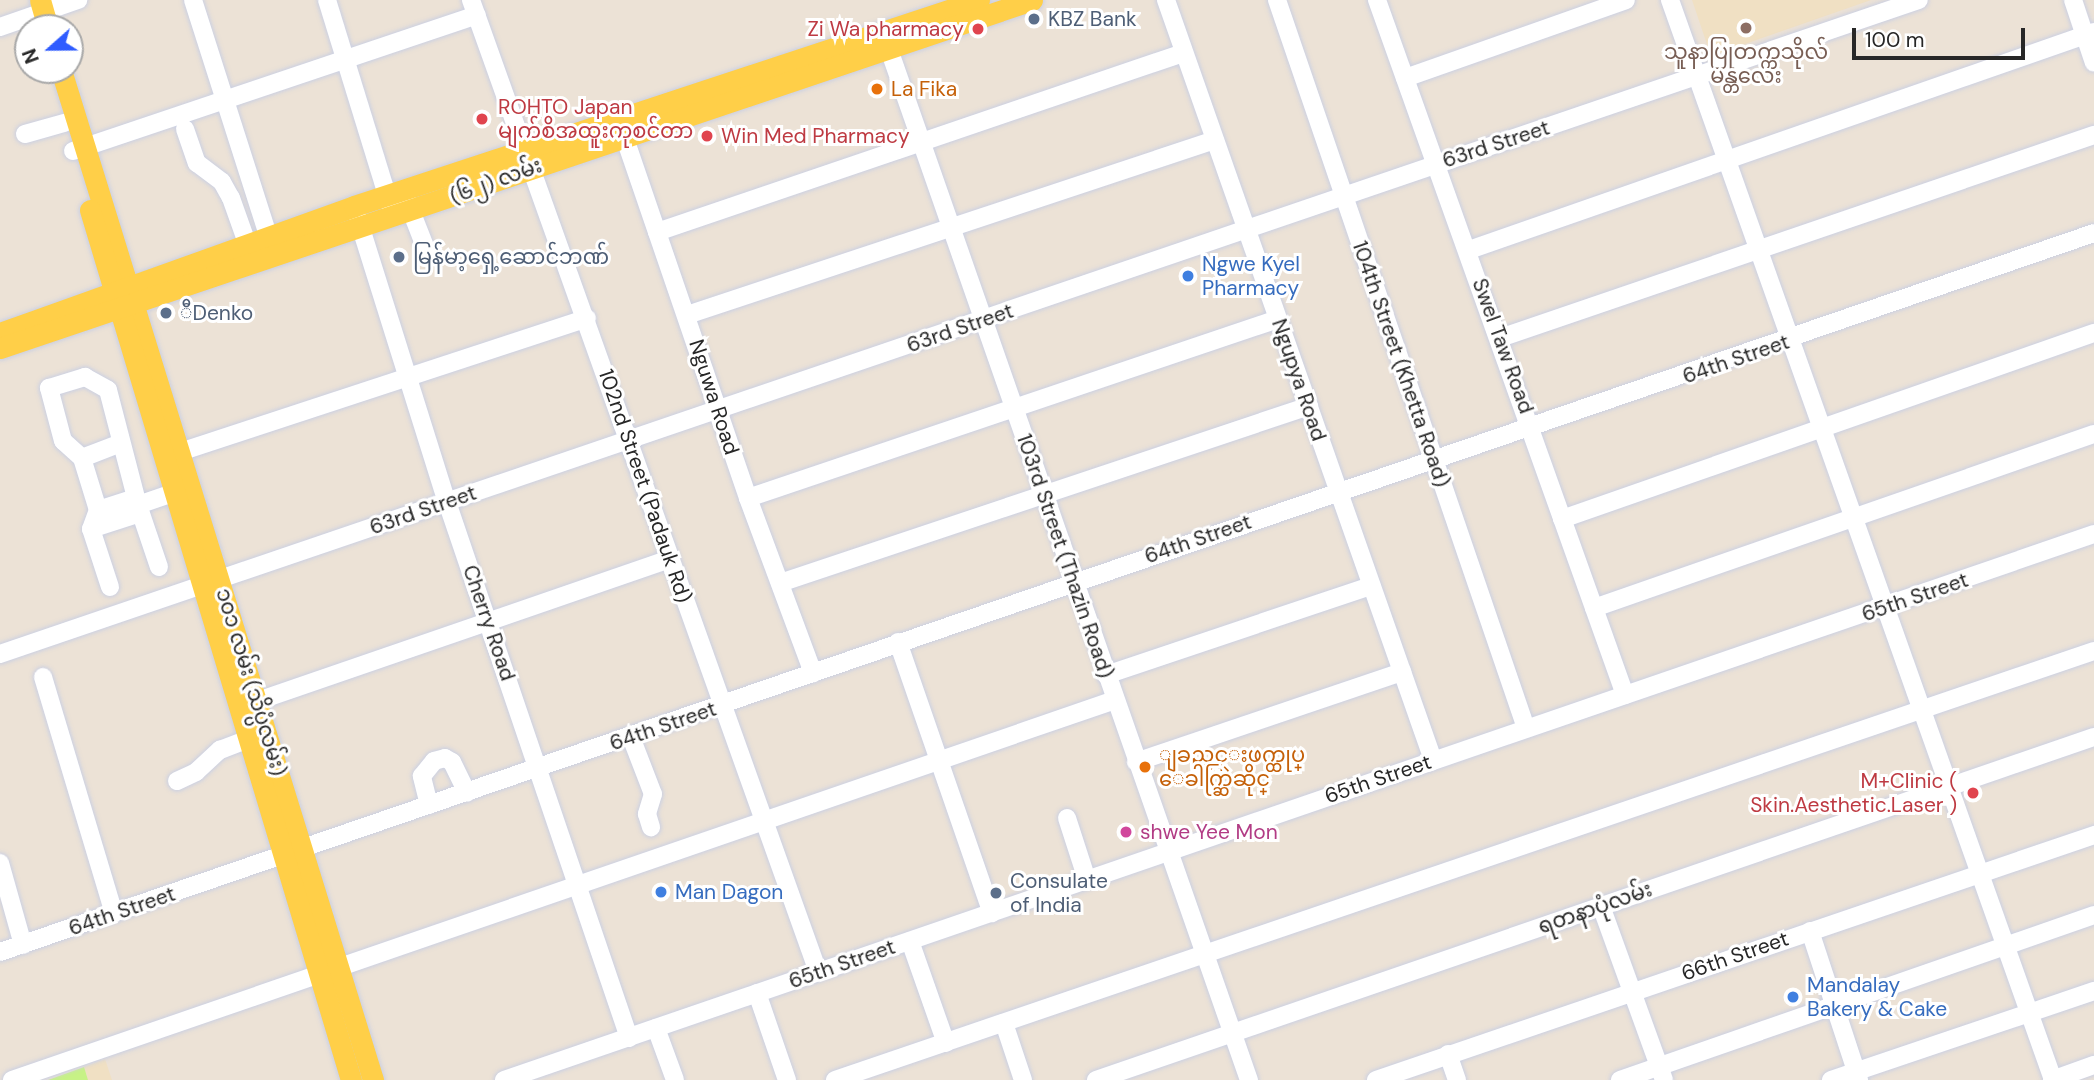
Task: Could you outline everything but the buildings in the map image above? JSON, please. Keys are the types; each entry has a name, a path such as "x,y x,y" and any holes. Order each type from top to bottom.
{"main road":[{"name":"(၆၂) လမ်း","path":"886,40 979,0"},
{"name":"(၆၂) လမ်း","path":"0,348 247,243 354,206 530,159 886,40 1032,0"},
{"path":"52,84 64,123 78,149"},
{"path":"64,84 78,149"},
{"name":"၁၀၁ လမ်း (သိပ္ပံလမ်း)","path":"78,149 328,970 351,1080"},
{"name":"(၆၂) လမ်း","path":"0,333 123,296 275,258 403,215 530,159"},
{"name":"၁၀၁ လမ်း (သိပ္ပံလမ်း)","path":"171,455 173,493 211,582"},
{"name":"၁၀၁ လမ်း (သိပ္ပံလမ်း)","path":"248,704 249,739 292,850"},
{"name":"၁၀၁ လမ်း (သိပ္ပံလမ်း)","path":"328,970 373,1080"}],"street":[{"path":"37,14 78,0"},
{"path":"193,0 275,258"},
{"path":"327,0 345,60 403,215 428,254"},
{"name":"Ngupya Road","path":"1166,0 1433,760"},
{"name":"104th Street (Khetta Road)","path":"1277,0 1526,728"},
{"name":"Swel Taw Road","path":"1377,0 1469,250 1625,695"},
{"path":"1405,78 1626,0"},
{"path":"1670,0 1761,248 2053,1080 2094,1065"},
{"name":"63rd Street","path":"0,654 1919,0"},
{"path":"2073,0 2089,34 2094,63"},
{"path":"78,149 345,60 474,7"},
{"name":"102nd Street (Padauk Rd)","path":"474,7 818,972"},
{"path":"1469,250 1730,162 2089,34"},
{"name":"103rd Street (Thazin Road)","path":"886,40 1249,1080"},
{"path":"657,232 920,140 1183,53"},
{"path":"25,134 64,123"},
{"path":"185,129 198,163 222,182 231,198 247,243"},
{"name":"Nguwa Road","path":"622,129 748,498 813,673"},
{"path":"1500,338 2094,135"},
{"path":"687,314 1215,141"},
{"name":"Cherry Road","path":"354,206 447,502 489,619 629,1038"},
{"name":"64th Street","path":"0,952 292,850 539,769 898,642 1433,459 1792,340 2094,233"},
{"path":"171,455 409,379 587,318"},
{"path":"748,498 1278,319"},
{"path":"1562,519 2094,333"},
{"path":"110,587 91,529 98,510 82,458 63,441 50,388 85,377 105,388 119,444 159,567"},
{"path":"780,583 1044,492 1308,406"},
{"path":"1594,608 2094,434"},
{"path":"82,458 119,444"},
{"path":"91,529 138,505 173,493"},
{"path":"98,510 138,505"},
{"name":"65th Street","path":"504,1080 2094,534"},
{"path":"248,704 489,619 671,559"},
{"path":"1106,675 1371,586"},
{"path":"898,642 992,913"},
{"path":"835,1080 2094,651"},
{"path":"1136,762 1402,672"},
{"path":"43,677 114,914"},
{"path":"12,1080 328,970 580,888 1115,700"},
{"path":"631,737 653,794 647,814 651,827"},
{"name":"ရတနာပုံလမ်း","path":"1096,1080 2094,737"},
{"path":"177,781 196,772 220,750 249,739"},
{"path":"429,805 422,776 434,761 445,758 452,762 467,793"},
{"path":"1067,818 1087,880"},
{"name":"66th Street","path":"1376,1080 2094,835"},
{"path":"0,863 23,944"},
{"path":"1601,906 1662,1073"},
{"path":"1620,1080 1662,1073 1835,1006 2094,915"},
{"path":"1810,931 1857,1076"},
{"path":"910,941 946,1042"},
{"path":"1831,1080 1857,1076 2094,991"},
{"path":"757,993 786,1080"},
{"path":"1004,1023 1023,1080"},
{"path":"656,1028 674,1080"},
{"path":"1448,1054 1457,1080"}],"shaded area":[{"name":"သူနာပြုတက္ကသိုလ် မန္တလေး","path":"1692,0 1871,0 1711,56"},
{"path":"105,1059 112,1080 88,1080 84,1067"}],"green space":[{"path":"84,1067 88,1080 48,1080"}],"place":[{"name":"KBZ Bank","path":"1034,19"},
{"name":"သူနာပြုတက္ကသိုလ် မန္တလေး","path":"1746,28"},
{"name":"Zi Wa pharmacy","path":"978,29"},
{"name":"La Fika","path":"877,89"},
{"name":"ROHTO Japan မျက်စိအထူးကုစင်တာ","path":"482,119"},
{"name":"Win Med Pharmacy","path":"707,136"},
{"name":"မြန်မာ့ရှေ့ဆောင်ဘဏ်","path":"399,257"},
{"name":"Ngwe Kyel Pharmacy","path":"1188,276"},
{"name":"ီDenko","path":"166,313"},
{"name":"ျခည္လင္းဖက္ထုပ္ ေခါက္ဆြဲဆိုင္","path":"1145,767"},
{"name":"M+Clinic ( Skin.Aesthetic.Laser )","path":"1973,793"},
{"name":"shwe Yee Mon","path":"1126,832"},
{"name":"Man Dagon","path":"661,892"},
{"name":"Consulate of India","path":"996,893"},
{"name":"Mandalay Bakery & Cake","path":"1793,997"}]}
